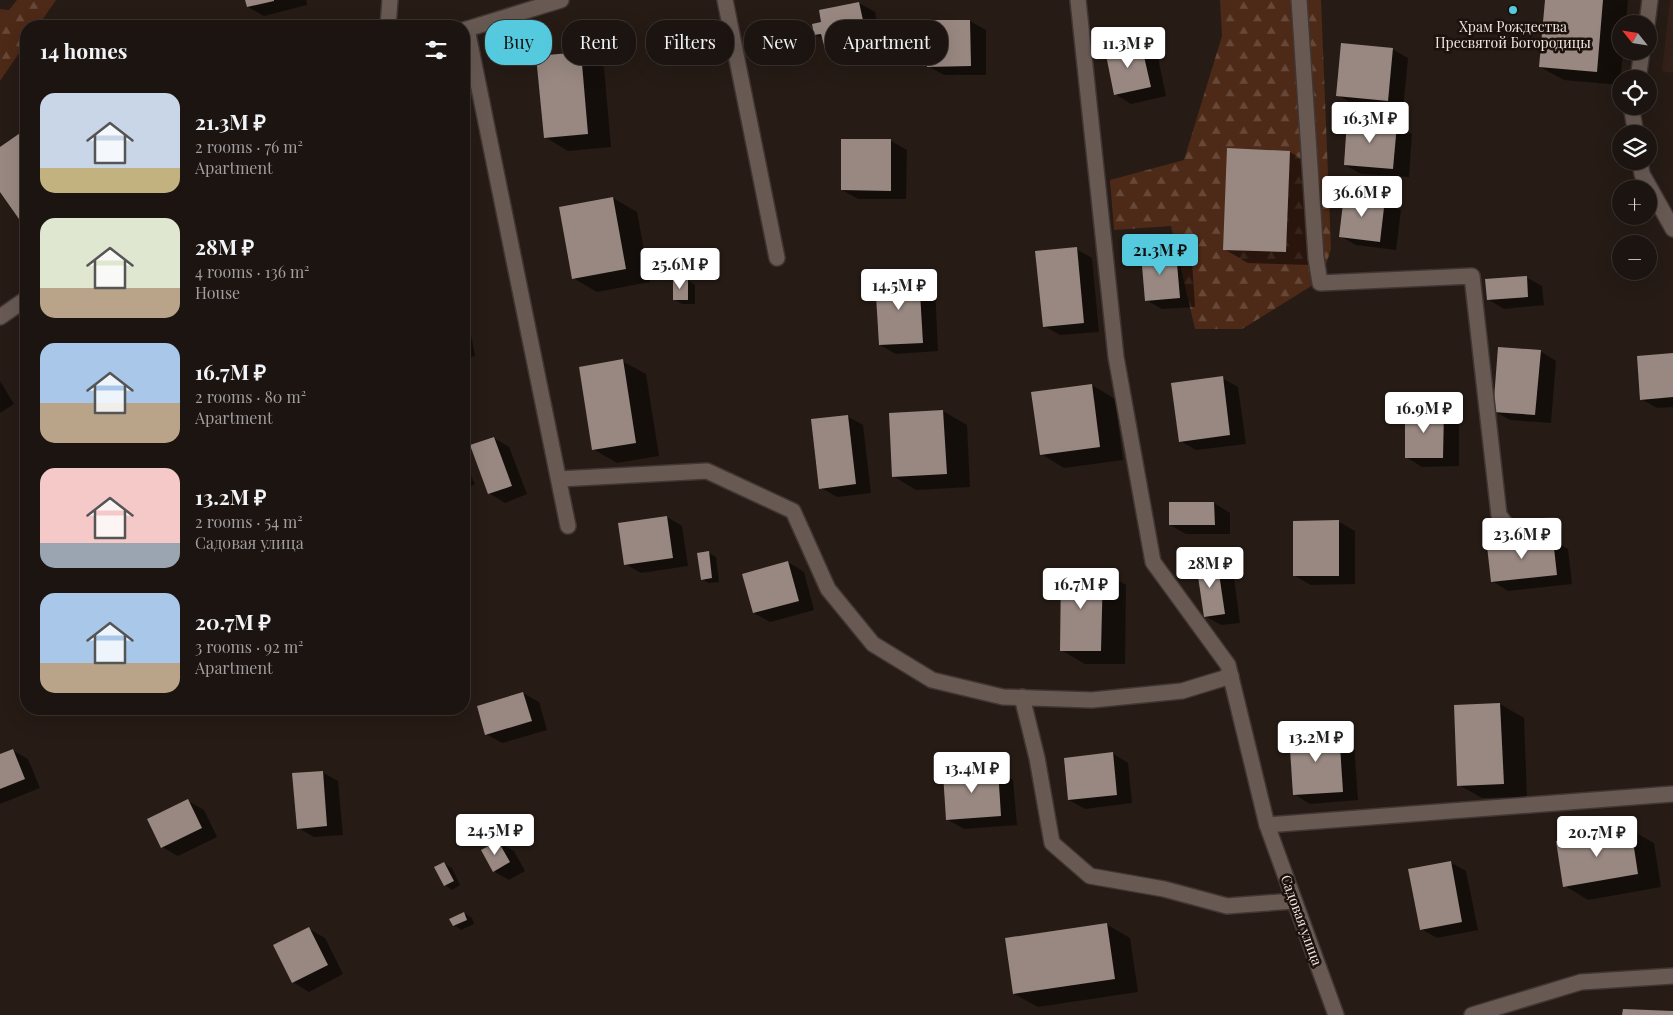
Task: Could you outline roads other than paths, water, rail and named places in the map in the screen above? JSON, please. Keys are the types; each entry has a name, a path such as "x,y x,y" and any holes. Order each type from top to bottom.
{"street":[{"path":"388,20 390,0"},
{"path":"470,27 561,0"},
{"path":"725,0 778,258"},
{"name":"Садовая улица","path":"1078,0 1116,357 1153,562 1228,664 1267,825 1336,1015"},
{"path":"1299,0 1316,258 1320,283 1472,276 1499,515 1510,530 1553,526"},
{"path":"1648,15 1650,0"},
{"path":"470,53 568,526"},
{"path":"1641,170 1673,229"},
{"path":"0,317 20,303"},
{"path":"559,479 707,471 794,511 828,589 873,644 932,680 1003,697 1092,700 1182,691 1231,676"},
{"path":"1022,697 1037,758 1052,843 1090,876 1164,889 1227,906 1294,901"},
{"path":"1267,825 1673,794"},
{"path":"1472,1015 1580,982 1673,976"}],"place":[{"name":"Храм Рождества Пресвятой Богородицы","path":"1513,10"}]}
